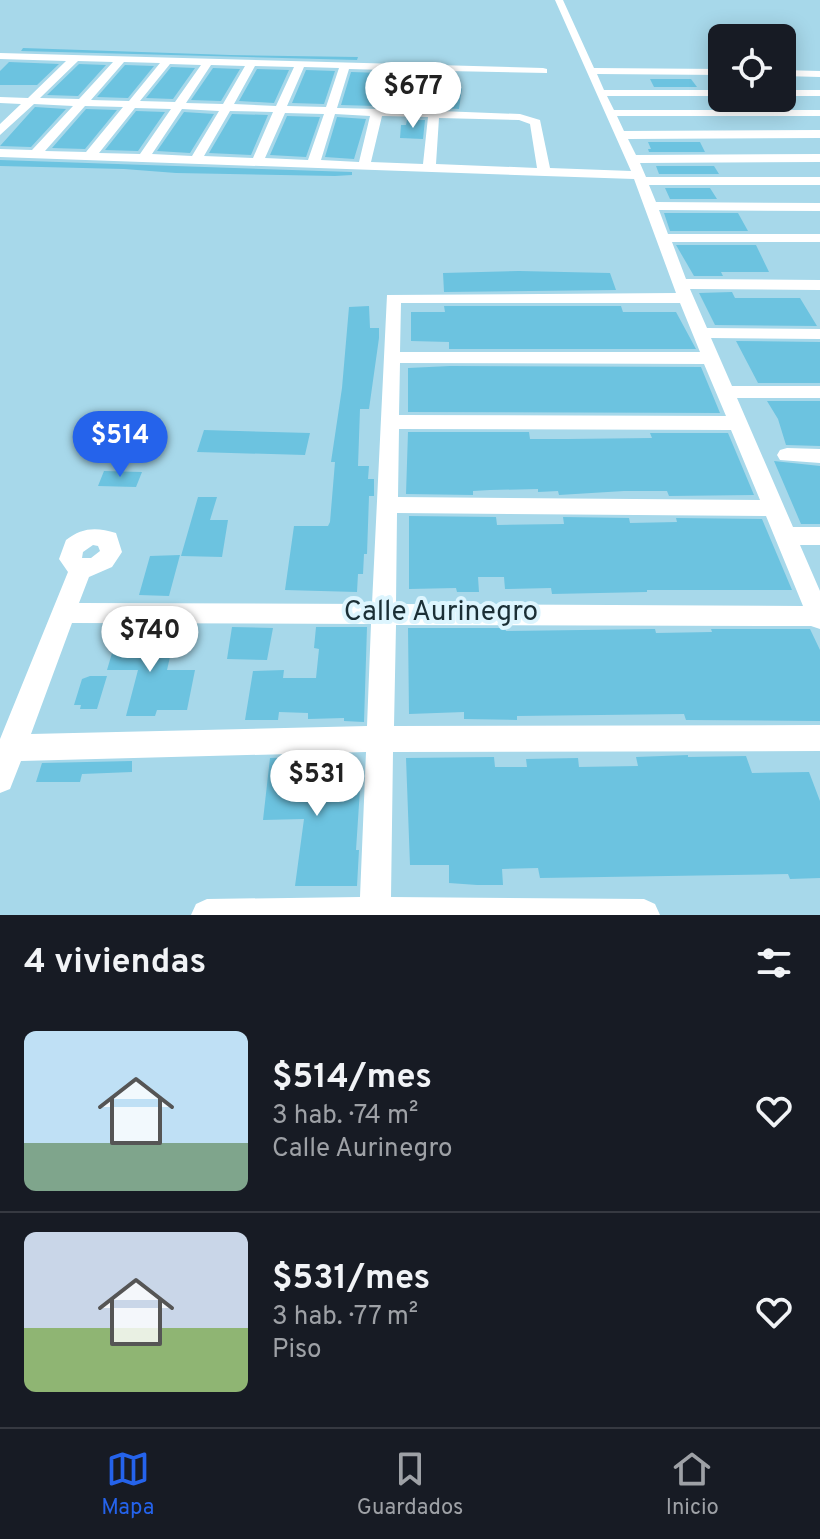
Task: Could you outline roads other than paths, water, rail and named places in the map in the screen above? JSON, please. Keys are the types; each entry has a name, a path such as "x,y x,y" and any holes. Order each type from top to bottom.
{"street":[{"path":"559,0 637,172 819,618"},
{"path":"0,56 543,71"},
{"path":"0,131 75,58"},
{"path":"35,154 121,60"},
{"path":"90,156 167,61"},
{"path":"144,157 208,62"},
{"path":"196,159 252,63"},
{"path":"257,162 300,65"},
{"path":"313,164 345,66"},
{"path":"364,166 392,67"},
{"path":"591,71 708,72"},
{"path":"796,73 820,74"},
{"path":"429,168 436,91"},
{"path":"601,93 708,93"},
{"path":"796,93 820,93"},
{"path":"0,100 520,117 536,122 544,171"},
{"path":"611,113 820,113"},
{"path":"621,135 820,134"},
{"path":"0,153 637,172 820,181"},
{"path":"637,172 820,158"},
{"path":"651,206 820,207"},
{"path":"662,238 820,238"},
{"path":"375,914 394,357 393,298 820,285"},
{"path":"701,333 820,334"},
{"path":"394,357 712,358"},
{"path":"726,392 820,392"},
{"path":"392,422 739,423"},
{"path":"787,455 820,456"},
{"path":"389,505 775,508"},
{"path":"786,536 820,536"},
{"path":"0,779 81,568"},
{"name":"Calle Aurinegro","path":"64,613 385,612 819,618"},
{"path":"10,748 381,739 820,738"},
{"path":"207,915 644,915"}]}
